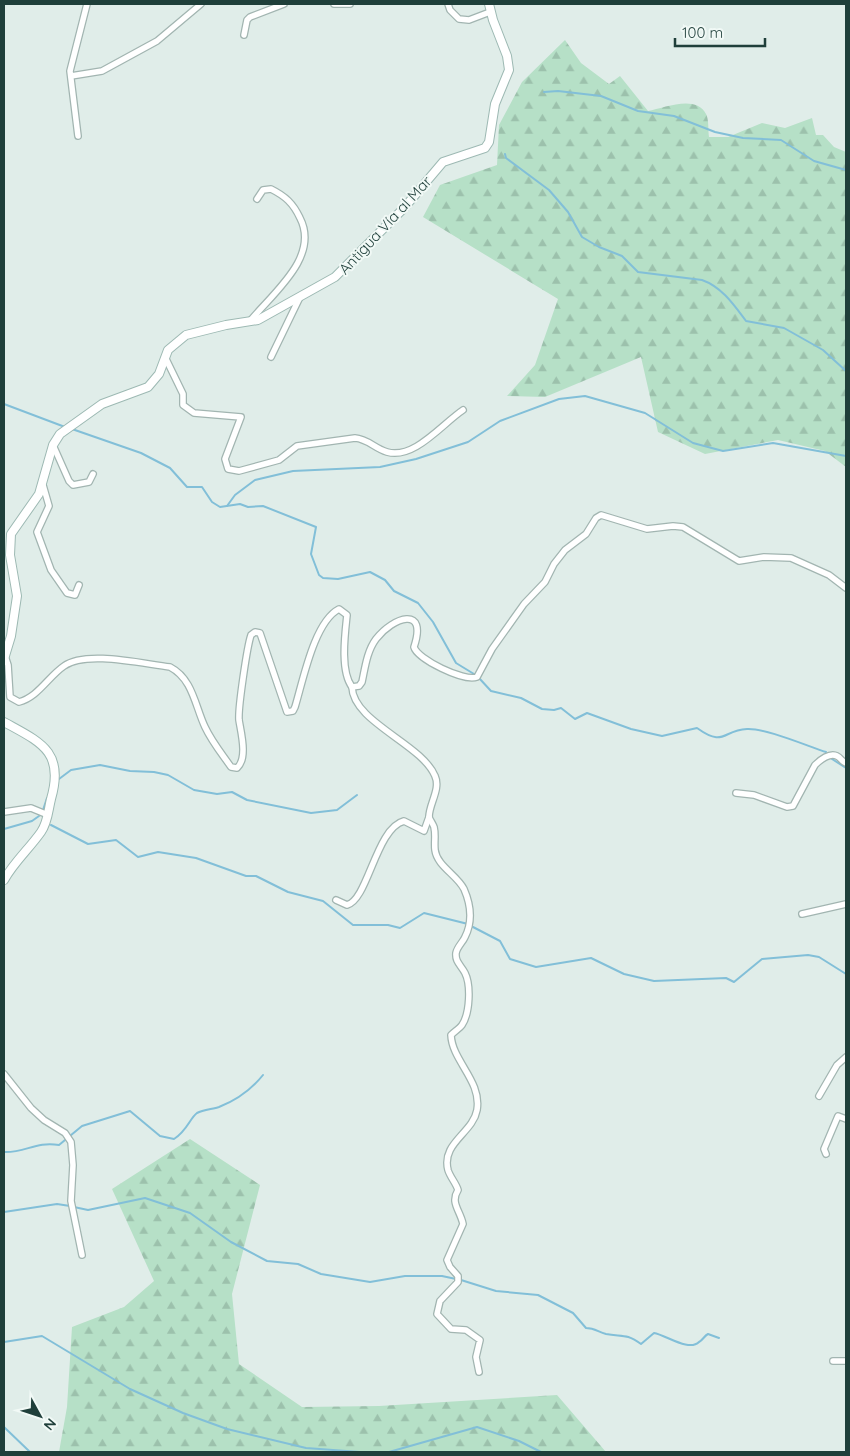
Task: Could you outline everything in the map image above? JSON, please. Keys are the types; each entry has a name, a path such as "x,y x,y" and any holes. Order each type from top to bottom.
{"main road":[{"name":"Antigua Vía al Mar","path":"5,658 14,623 17,596 10,555 11,534 34,503 43,486 53,445 64,431 102,404 148,387 159,374 165,357 174,344 191,332 268,316 301,295 324,284 348,267 417,194 444,162 485,148 489,142 496,104 509,70 507,56 490,8"},
{"path":"4,722 37,739 50,756 55,781 48,815 42,831 23,852 4,880"}],"street":[{"path":"78,136 70,71 87,4"},
{"path":"71,76 102,71 157,41 201,4"},
{"path":"244,35 247,20 250,17 284,4"},
{"path":"334,4 350,4"},
{"path":"448,4 459,19 469,20 490,8"},
{"path":"250,321 297,266 303,255 306,241 305,228 292,203 271,189 263,190 257,199"},
{"path":"271,358 301,295"},
{"path":"165,357 183,394 183,405 188,410 194,413 241,417 225,459 228,469 233,471 247,470 279,460 297,446 355,438 364,438 386,452 416,449 463,410"},
{"path":"53,445 69,481 73,485 89,482 94,474"},
{"path":"43,486 49,506 37,532 43,552 51,570 67,593 75,595 79,585"},
{"path":"352,687 359,686 362,682 370,649 376,639 386,629 404,618 413,620 418,626 414,647 418,655 453,674 472,679 477,677 492,649 524,604 545,582 554,564 565,550 586,534 596,518 601,515 647,528 683,527 739,561 764,557 791,558 829,574 846,588"},
{"path":"5,658 8,665 10,696 19,702 30,697 58,670 74,660 96,659 170,667 179,673 195,696 208,733 234,768 237,768 241,763 242,743 239,716 251,635 260,633 263,638 264,650 279,685 284,708 290,712 295,707 320,632 335,611 339,609 344,610 347,615 344,651 355,701 400,742 417,752 436,776 436,790 424,831 404,821 394,827 378,853 356,900 347,905 336,900"},
{"path":"736,792 754,795 787,807 793,806 815,764 820,759 836,755 846,763"},
{"path":"4,812 31,808 48,815"},
{"path":"429,817 433,826 437,857 458,880 464,890 470,911 470,924 456,950 456,960 466,973 468,988 467,1010 462,1025 451,1035 451,1046 466,1070 477,1099 477,1111 471,1122 451,1145 448,1158 448,1170 458,1190 454,1203 463,1224 447,1260 458,1279 440,1301 437,1314 451,1329 466,1330 480,1340 476,1357 479,1372"},
{"path":"802,914 846,904"},
{"path":"819,1096 837,1064 846,1056"},
{"path":"4,1074 31,1108 44,1120 65,1133 71,1142 73,1165 71,1202 82,1255"},
{"path":"826,1154 824,1148 834,1122 838,1116 846,1119"},
{"path":"833,1361 846,1361"}],"green space":[{"path":"565,40 581,63 609,84 620,76 648,111 687,103 701,108 707,116 709,137 728,137 762,123 785,128 812,118 816,135 823,135 834,147 846,152 846,467 825,451 778,440 705,454 658,432 641,357 545,397 507,396 535,365 558,299 423,217 440,185 497,165 499,125 522,82"},
{"path":"190,1139 260,1185 232,1294 239,1364 302,1407 379,1406 557,1395 606,1452 59,1452 67,1407 72,1327 124,1307 154,1281 112,1189"}],"waterway":[{"path":"544,92 558,91 601,96 638,111 674,116 715,132 743,138 781,140 814,161 846,170"},
{"path":"505,154 506,158 549,190 568,212 582,237 599,247 622,256 638,272 702,280 709,283 727,297 746,321 784,328 823,350 846,371"},
{"path":"227,506 235,495 255,480 293,471 380,467 416,459 468,442 500,421 559,399 585,396 645,413 693,443 723,451 773,443 846,456"},
{"path":"4,404 65,427"},
{"path":"72,429 141,453 170,468 187,487 202,487 212,502 220,507 240,504 248,507 263,506 316,527 311,554 319,575 323,578 338,579 370,572 385,580 394,591 418,603 433,622 456,663 474,674"},
{"path":"479,678 491,691 521,698 542,709 554,710 561,708 575,719 587,713 631,729 662,736 697,728 713,737 723,736 739,730 755,729 826,752"},
{"path":"829,757 846,768"},
{"path":"59,779 71,770 100,765 130,771 154,772 168,775 194,790 217,794 232,792 247,800 311,813 337,810 357,795"},
{"path":"43,810 47,798"},
{"path":"4,829 32,821 39,816"},
{"path":"51,825 88,844 116,840 138,857 158,852 196,858 246,876 256,876 288,892 323,901 353,925 388,925 400,928 424,913 468,924"},
{"path":"473,927 500,941 510,959 536,967 591,958 624,974 654,981 726,978 734,982 762,959 808,955 819,957 846,974"},
{"path":"4,1152 51,1144 59,1145 82,1126 130,1111 160,1136 174,1139 197,1113 232,1101 249,1090 263,1075"},
{"path":"74,1207 88,1210 145,1198 190,1213 231,1242 267,1261 298,1264 321,1274 370,1282 405,1276 442,1276 456,1279"},
{"path":"4,1212 57,1204 70,1206"},
{"path":"461,1280 496,1291 538,1295 573,1313 586,1328 606,1334 628,1337 641,1344 654,1333 689,1345 695,1345 708,1334 719,1338"},
{"path":"4,1342 42,1336 130,1389 183,1413 227,1429 306,1448 360,1452"},
{"path":"4,1427 30,1452"},
{"path":"389,1452 477,1427 519,1441 541,1452"}]}
